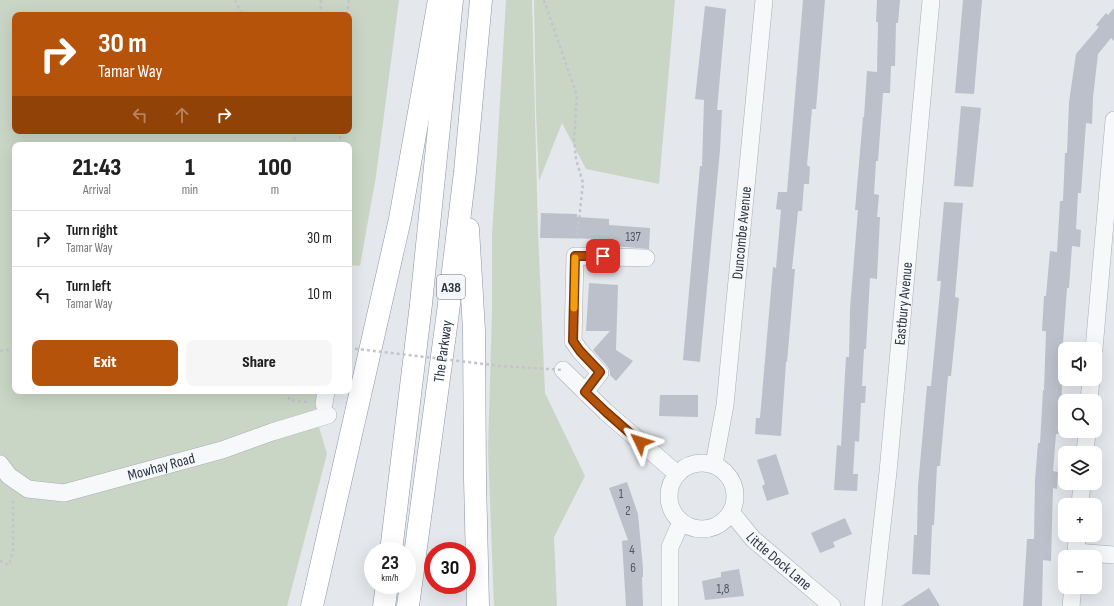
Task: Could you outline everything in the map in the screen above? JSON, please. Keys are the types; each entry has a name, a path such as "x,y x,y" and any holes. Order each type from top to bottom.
{"highway":[{"path":"312,606 400,219 439,0"},
{"name":"The Parkway","path":"392,542 421,304 452,0"},
{"name":"The Parkway","path":"408,606 448,312 465,172 481,0"},
{"name":"A38","path":"465,172 474,330 478,606"},
{"path":"384,606 386,594"}],"street":[{"name":"Duncombe Avenue","path":"714,464 725,405 764,0"},
{"name":"Eastbury Avenue","path":"873,606 888,472 931,0"},
{"path":"1095,342 1114,120"},
{"path":"585,392 600,372 580,351 573,341 575,256 646,258"},
{"path":"563,370 606,412 676,473"},
{"name":"Mowhay Road","path":"0,464 9,476 28,489 64,493 222,450 272,432 326,403"},
{"path":"702,462 714,464 728,474 735,487 735,501 731,512 721,524 706,529 691,528 681,522 672,511 668,496 670,485 676,473 688,464 702,462"},
{"name":"Little Dock Lane","path":"731,512 752,539 832,606"},
{"path":"670,606 670,547 681,522"},
{"path":"1102,555 1114,555"},
{"path":"1071,606 1072,594"}],"path":[{"path":"235,0 241,12"},
{"path":"320,0 320,12"},
{"path":"347,12 349,0"},
{"path":"544,0 577,96 574,139 576,159 583,183 575,256"},
{"path":"352,348 501,366 563,370"},
{"path":"0,351 12,349"},
{"path":"290,394 289,400 326,403"},
{"path":"0,561 9,565 13,551 14,499 20,502"}],"green space":[{"path":"0,0 399,0 376,176 360,266 352,265 352,142 12,142 12,394 322,394 320,405 314,410 327,454 287,606 0,606"},
{"path":"506,0 532,0 538,232 545,393 585,476 554,537 557,606 494,606 488,450 492,311 492,236"},
{"path":"534,0 675,0 659,184 586,169 562,123 539,181"}],"building":[{"path":"803,0 825,0 816,109 812,109 807,165 810,167 809,184 804,184 802,211 798,211 792,269 795,269 781,436 755,434 756,418 760,418 773,267 776,268 781,210 776,209 778,192 787,192"},
{"path":"877,0 900,0 898,23 896,23 895,66 891,66 890,93 883,93 878,161 876,161 874,194 879,195 877,217 880,217 877,279 870,278 866,349 864,349 862,386 866,386 865,403 861,403 859,442 855,441 853,474 858,474 857,491 834,490 837,445 841,446 846,357 849,357 850,309 858,210 855,210 867,71 877,72"},
{"path":"963,0 982,0 974,94 955,93"},
{"path":"705,6 726,9 717,110 722,110 720,150 700,362 683,360 700,166 702,166 704,100 695,99"},
{"path":"1114,8 1114,41 1111,38 1098,54 1093,97 1092,124 1086,123 1081,193 1078,193 1076,229 1081,230 1080,247 1072,246 1063,342 1058,342 1058,386 1062,386 1062,394 1058,394 1058,434 1056,434 1053,471 1058,472 1057,489 1053,488 1051,561 1043,560 1042,606 1023,606 1027,539 1034,539 1035,480 1038,443 1040,443 1044,390 1046,331 1042,331 1044,296 1046,296 1050,251 1057,252 1060,201 1063,201 1065,153 1067,153 1069,102 1076,54 1099,27 1096,25 1106,13 1108,15"},
{"path":"961,106 981,108 973,187 954,186"},
{"path":"944,202 963,203 955,297 959,298 951,376 948,376 940,466 937,466 934,525 932,525 930,575 912,574 914,535 917,535 918,486 927,386 931,386 941,281 937,281"},
{"path":"541,213 577,214 577,217 609,219 609,225 650,228 649,249 615,246 616,239 540,238"},
{"path":"589,283 618,285 616,350 633,361 616,381 610,375 608,367 593,350 610,331 586,331"},
{"path":"660,395 698,395 698,417 659,416"},
{"path":"776,454 789,494 767,501 762,486 765,484 757,460"},
{"path":"627,482 638,514 643,568 643,606 626,606 622,541 628,540 609,488"},
{"path":"845,518 852,534 833,542 835,547 820,553 811,533"},
{"path":"739,569 744,596 705,600 702,581 721,577 721,572"},
{"path":"929,588 940,606 901,606"}],"slow traffic":[{"path":"574,308 575,258"}],"route":[{"path":"603,256 575,256 573,341 580,351 600,372 585,392 640,442"}]}
